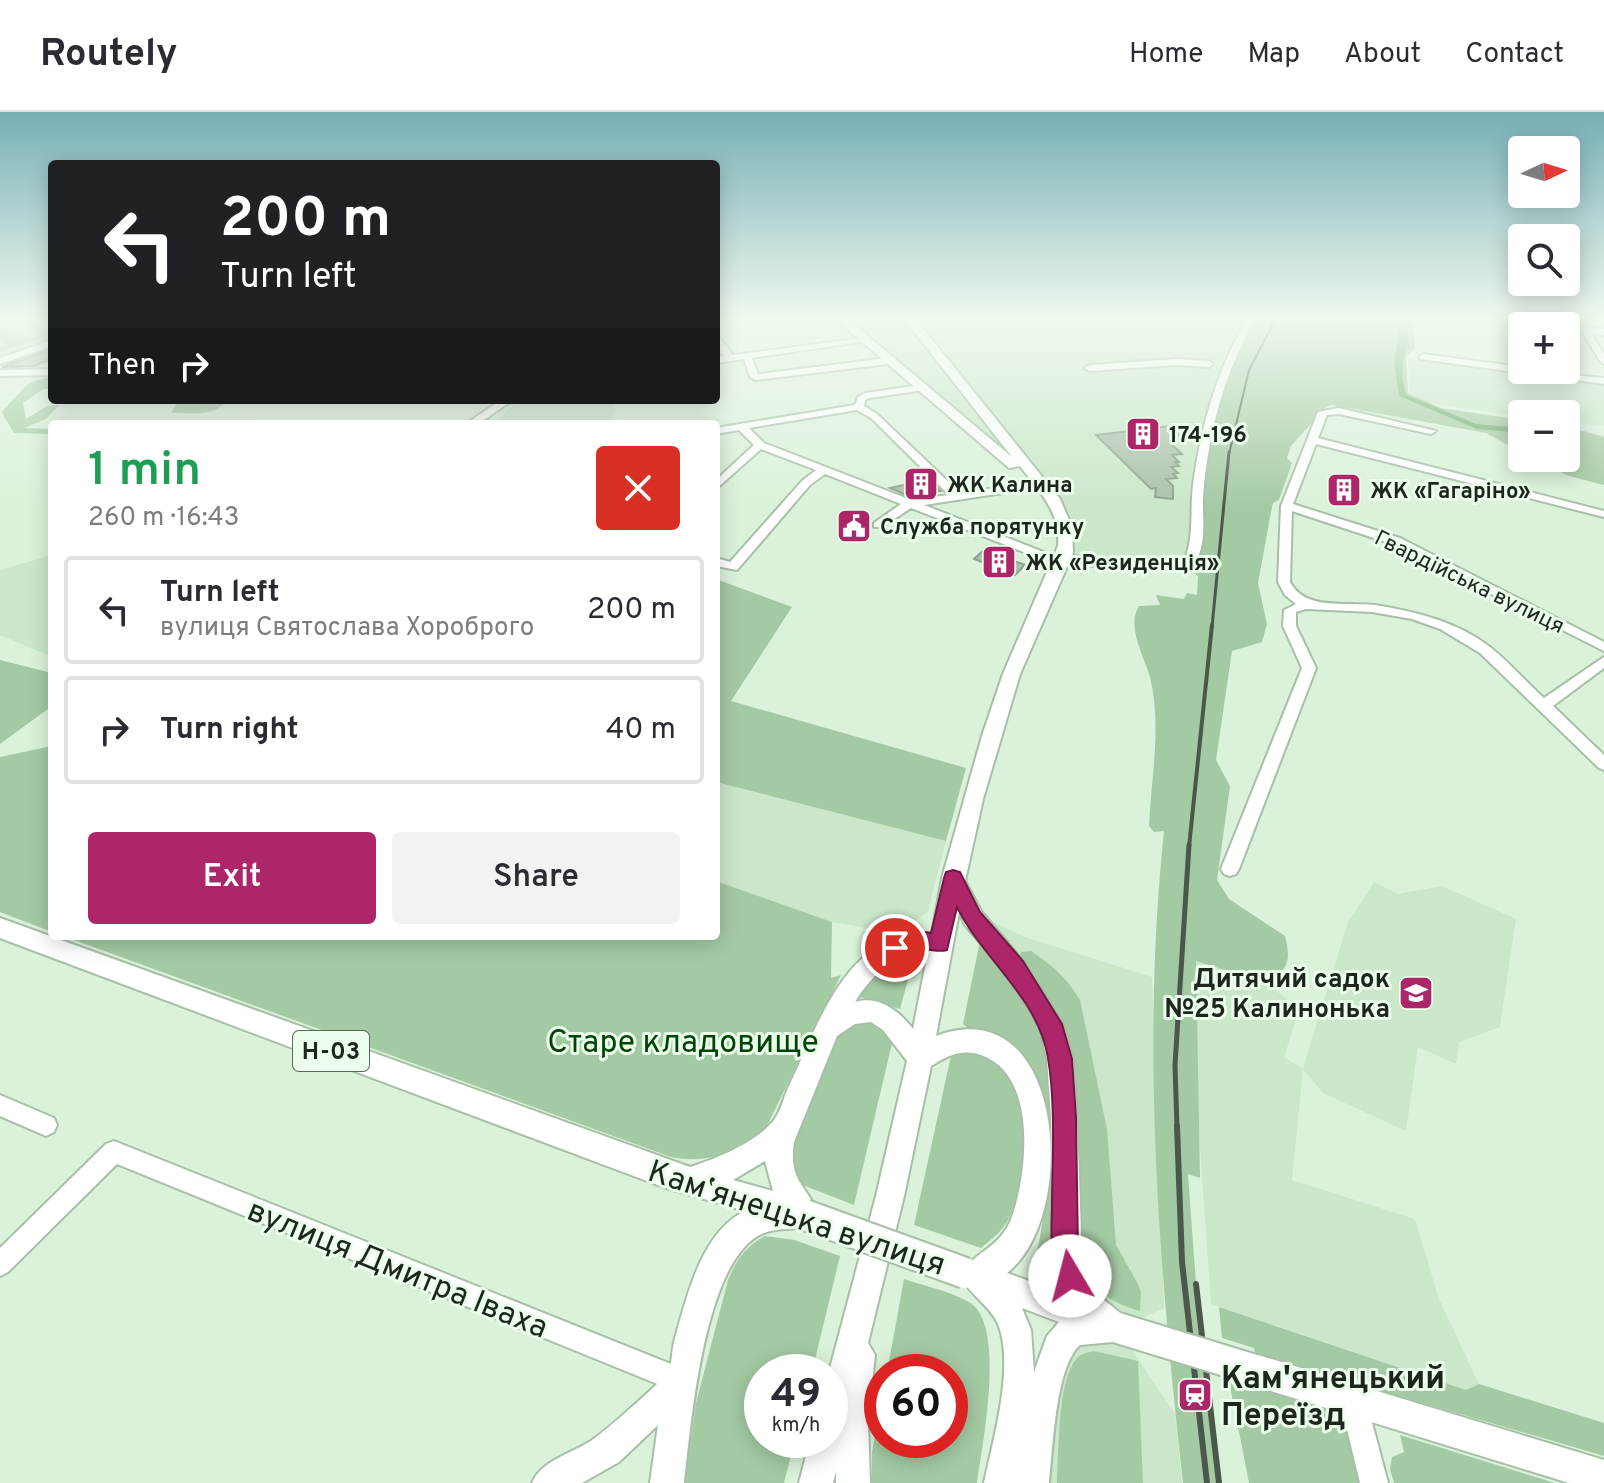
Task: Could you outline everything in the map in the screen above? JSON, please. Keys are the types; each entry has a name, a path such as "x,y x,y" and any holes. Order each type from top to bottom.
{"main road":[{"path":"911,380 1049,494"},
{"path":"848,1357 920,1059 939,943 972,798 1013,664 1067,541 1066,525 1049,494 957,380"},
{"path":"962,422 979,418 982,412"},
{"path":"953,878 973,918 1015,968 1051,1024 1060,1059 1064,1117 1067,1268 1088,1307 1116,1328"},
{"name":"Камʼянецька вулиця","path":"0,928 690,1181 803,1214 1116,1328 1604,1477"},
{"path":"803,1214 787,1193 779,1168 778,1151 784,1129 827,1029 847,990 872,964 907,943 923,940 939,943"},
{"path":"827,1029 845,1014 860,1010 879,1011 890,1018 920,1059"},
{"path":"920,1059 954,1042 974,1042 998,1048 1020,1067 1032,1099 1036,1162 1034,1193 1027,1221 1005,1256 970,1275 997,1295 1017,1335 1017,1364 1001,1483"},
{"path":"690,1181 722,1173 784,1129"},
{"name":"Н-03","path":"682,1381 706,1285 731,1240 751,1223 771,1216 803,1214"},
{"path":"853,1483 852,1421 867,1284"},
{"path":"1032,1483 1057,1346 1075,1331 1116,1328"},
{"path":"571,1478 633,1429 682,1381"},
{"path":"667,1483 682,1381"},
{"path":"816,1483 822,1458"}],"street":[{"path":"741,426 760,445 1044,556 1154,565 1190,561 1195,548 1197,495 1215,394 1222,380"},
{"path":"859,407 861,399 868,395 921,388"},
{"path":"477,420 502,404"},
{"path":"720,430 859,407 874,416 957,496"},
{"path":"1298,608 1284,582 1287,506 1323,412 1431,431"},
{"path":"1312,440 1604,514"},
{"path":"720,482 760,445"},
{"path":"720,563 733,567 806,483 823,470"},
{"path":"878,525 909,504 1023,487"},
{"name":"Гвардійська вулиця","path":"1287,506 1396,541 1604,647"},
{"path":"1298,608 1392,611 1445,626 1485,650 1604,764"},
{"path":"1230,869 1309,668 1289,624 1298,608"},
{"path":"1545,705 1604,661"},
{"path":"0,1105 46,1125"},
{"name":"вулиця Дмитра Іваха","path":"0,1264 114,1152 682,1381"},
{"path":"1353,1400 1374,1483"}],"shaded area":[{"path":"918,380 1218,380 1211,394 1215,394 1190,561 1070,559 1074,543 1072,525 1043,483"},
{"path":"1397,380 1403,380 1407,395 1476,424 1508,427 1508,432 1477,429 1399,396"},
{"path":"1409,380 1508,380 1508,384 1580,384 1580,381 1604,384 1604,426 1580,423 1580,400 1508,400 1508,414 1427,403 1410,393"},
{"path":"515,404 615,404 613,420 497,420"},
{"path":"48,556 48,655 0,635 0,570"},
{"path":"720,783 946,841 928,911 900,934 832,922 720,882"},
{"path":"1374,882 1398,894 1442,886 1516,919 1500,1027 1459,1042 1456,1064 1418,1047 1406,1131 1323,1093 1303,1069 1292,1180 1415,1219 1439,1299 1479,1384 1466,1390 1211,1304 1197,1105 1196,961 1267,983 1299,1009 1284,1058 1303,1068 1348,922"},
{"path":"983,918 1028,938 1152,977 1164,1308 1118,1329 1175,1414 1182,1483 1042,1483 1075,1267 1065,1059"}],"green space":[{"path":"48,380 48,389 43,389 23,403 26,419 47,406 59,405 46,419 24,428 48,429 48,434 14,433 2,413 29,383"},
{"path":"1222,380 1407,380 1408,393 1441,408 1508,418 1508,445 1486,433 1327,406 1291,446 1287,458 1292,463 1279,500 1273,503 1258,583 1267,624 1262,642 1232,651 1216,760 1230,786 1217,880 1229,899 1285,936 1288,958 1280,973 1267,983 1196,961 1200,1178 1188,1174 1197,1297 1219,1483 1183,1483 1160,1239 1156,1157 1154,994 1164,831 1154,832 1149,826 1155,714 1150,677 1134,623 1139,606 1160,605 1156,595 1184,599 1187,593 1197,595 1198,576 1184,564 1190,561 1215,394"},
{"path":"176,404 223,404 209,412 171,413"},
{"path":"1580,430 1604,437 1604,485 1560,472 1580,472"},
{"path":"720,580 792,607 731,701 966,768 946,841 720,783"},
{"path":"0,660 48,672 48,709 0,744"},
{"path":"48,747 48,930 0,912 0,757"},
{"name":"Старе кладовище","path":"720,882 832,922 831,978 841,975 763,1134 719,1156 696,1159 671,1157 74,940 720,940"},
{"path":"980,941 984,941 1037,1015 1050,1054 1054,1265 1036,1257 1044,1212 1048,1156 1043,1101 1036,1079 1026,1062 1010,1048 963,1024"},
{"path":"1031,951 1058,972 1080,1000 1107,1129 1116,1245 1138,1284 1140,1311 1102,1292 1090,1277 1081,1256 1059,1022 1020,956 1021,952"},
{"path":"915,954 900,1009 853,995 881,968"},
{"path":"875,1018 893,1039 854,1205 800,1184 790,1164 791,1154 833,1038 845,1023"},
{"path":"952,1051 988,1056 1003,1068 1014,1086 1021,1107 1024,1154 1017,1199 1004,1226 981,1248 914,1225"},
{"path":"765,1236 794,1240 840,1256 816,1354 744,1354 744,1458 790,1458 784,1483 685,1483 696,1403 728,1280 742,1254"},
{"path":"904,1279 962,1298 980,1315 987,1334 990,1359 987,1415 977,1483 872,1483 872,1458 968,1458 968,1354 890,1354"},
{"path":"1219,1307 1466,1390 1479,1384 1604,1423 1604,1456 1255,1354 1254,1348 1222,1338"},
{"path":"1094,1351 1138,1361 1143,1483 1057,1483 1062,1399 1070,1368 1077,1358"},
{"path":"1228,1376 1312,1403 1341,1419 1355,1440 1363,1483 1249,1483"},
{"path":"1400,1435 1555,1483 1394,1483 1390,1469 1392,1457 1404,1452"}],"building":[{"path":"1170,426 1185,442 1171,444 1182,454 1172,455 1179,462 1175,462 1179,466 1171,467 1178,473 1173,474 1177,478 1166,479 1173,486 1173,499 1155,497 1156,488 1151,489 1096,435"},
{"name":"ЖК Калина","path":"929,479 941,491 911,497 890,488"},
{"name":"ЖК «Резиденція»","path":"984,550 1025,565 1015,575 974,559"}],"railway":[{"path":"1229,454 1247,380"},
{"path":"1212,627 1229,452"},
{"path":"1189,847 1212,625"},
{"path":"1177,1128 1175,1065 1189,845"},
{"path":"1177,1126 1182,1262 1207,1483"},
{"path":"1196,1284 1219,1483"}],"place":[{"name":"174-196","path":"1143,434"},
{"name":"ЖК Калина","path":"921,484"},
{"name":"ЖК «Гагаріно»","path":"1344,490"},
{"name":"Служба порятунку","path":"854,526"},
{"name":"ЖК «Резиденція»","path":"999,562"},
{"name":"Дитячий садок №25 Калинонька","path":"1416,993"},
{"name":"Кам'янецький Переїзд","path":"1195,1395"}],"route":[{"path":"895,948 923,940 939,943 953,878 973,918 1015,968 1051,1024 1060,1059 1064,1117 1065,1251 1070,1276"}]}
